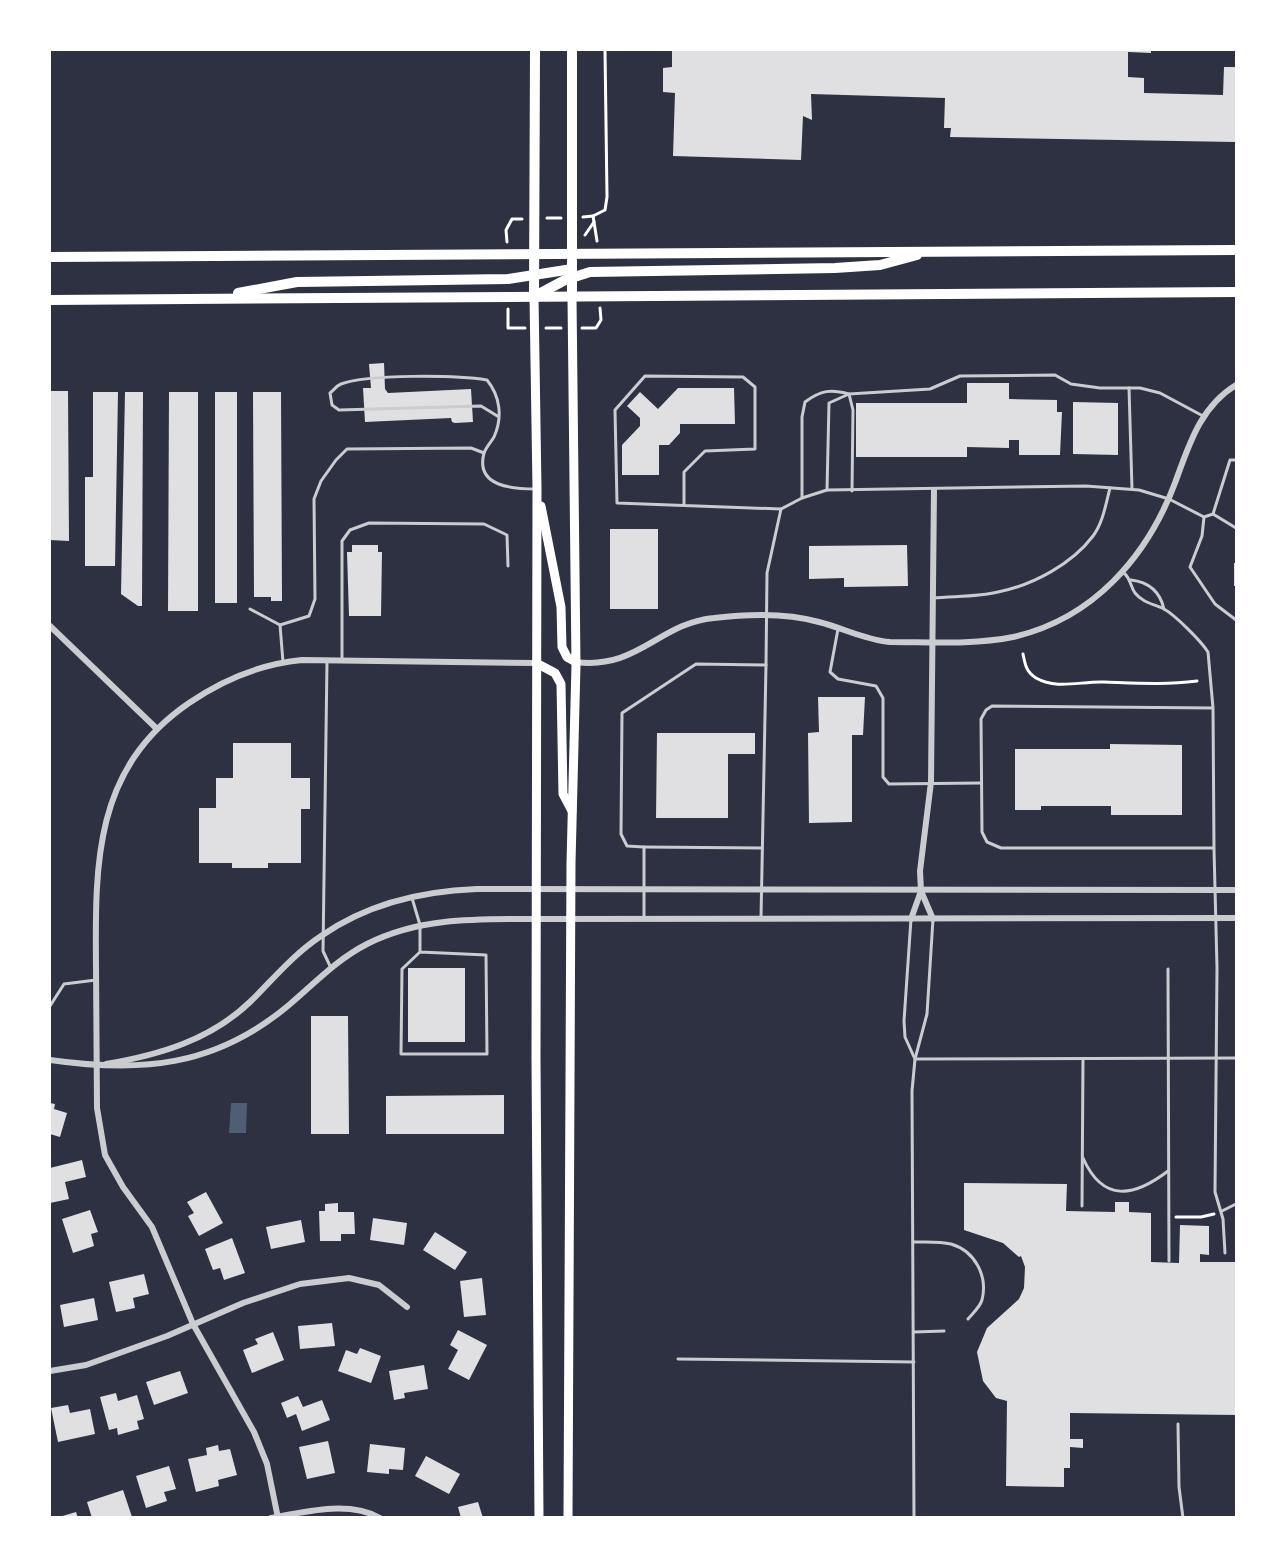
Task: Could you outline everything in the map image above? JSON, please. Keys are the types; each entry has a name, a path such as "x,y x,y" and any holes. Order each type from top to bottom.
{"main road":[{"path":"535,50 539,1518"},
{"path":"568,1518 571,890 576,662 572,50"},
{"path":"50,257 1236,250"},
{"path":"208,299 297,282 470,280 590,272 835,268 880,265 933,251"},
{"path":"534,297 572,273"},
{"path":"50,300 1236,292"},
{"path":"537,489 561,608 562,647 567,657 576,662"},
{"path":"536,663 555,673 561,684 563,794 572,811"}],"street":[{"path":"576,662 603,663 628,657 676,629 701,620 766,616 813,620 876,641 986,641 1039,629 1084,606 1124,573 1148,541 1169,499 1203,416 1215,400 1236,385"},
{"path":"911,919 921,891 921,863 931,782 934,490"},
{"path":"50,627 156,728"},
{"path":"380,1518 349,1509 275,1517 267,1464 254,1432 194,1324 152,1227 123,1187 105,1155 97,1125 95,888 102,833 126,771 156,728 205,692 234,676 283,662 327,659 536,663"},
{"path":"97,1065 173,1049 201,1036 249,1002 298,953 323,934 385,904 412,896 453,890 1236,890"},
{"path":"921,891 933,919"},
{"path":"50,1060 129,1068 172,1061 219,1049 244,1038 265,1023 330,966 368,943 420,924 472,919 1236,918"},
{"path":"50,1371 86,1365 300,1284 349,1278 379,1285 407,1307"}],"lane":[{"path":"802,498 802,417 805,402 819,391 849,394 930,389 960,376 1054,375 1071,384 1100,388 1140,388 1160,393 1203,416"},
{"path":"499,417 481,406 339,410 332,405 330,393 338,385 355,381 462,376 487,380 497,392 499,417 493,437 484,453 484,468 491,480 503,488 537,489"},
{"path":"684,504 684,472 705,451 754,449 755,387 743,377 645,376 615,410 617,503 781,509 802,498 827,490 1110,488 1132,489 1169,499 1204,517 1213,514 1236,528"},
{"path":"1129,388 1132,489"},
{"path":"827,490 829,403 849,394"},
{"path":"849,394 853,410 852,491"},
{"path":"250,609 280,626 309,616 315,599 314,499 326,474 347,449 471,448 484,453"},
{"path":"1213,514 1230,460 1236,460"},
{"path":"933,598 998,592 1028,583 1067,562 1093,536 1099,526 1110,488"},
{"path":"761,920 767,573 781,509"},
{"path":"1204,517 1202,536 1190,567 1215,604 1236,620"},
{"path":"342,660 342,541 350,530 369,523 484,524 507,535 508,566"},
{"path":"1124,573 1131,580 1134,592 1152,606 1164,609 1208,652 1213,708 1216,890 1215,1192 1221,1211 1225,1253"},
{"path":"1131,580 1144,581 1161,598 1164,609"},
{"path":"280,626 283,662"},
{"path":"838,628 830,672 838,679 876,686 883,698 883,777 890,784 981,783"},
{"path":"327,659 323,951 330,966"},
{"path":"762,848 627,846 621,834 622,713 696,664 766,665"},
{"path":"1213,708 992,706 982,714 981,719 981,783 982,832 992,846 1214,848"},
{"path":"644,848 644,920"},
{"path":"412,896 420,924 420,952 402,969 401,1054 487,1054 486,955 420,952"},
{"path":"911,919 904,1021 905,1037 915,1059"},
{"path":"914,1518 912,1091 915,1059 927,1014 933,919"},
{"path":"1168,969 1169,1261"},
{"path":"50,1006 64,984 96,980"},
{"path":"915,1059 1236,1058"},
{"path":"1082,1206 1083,1059"},
{"path":"1082,1156 1089,1172 1106,1188 1116,1192 1148,1186 1169,1171"},
{"path":"1221,1211 1236,1204"},
{"path":"913,1242 952,1244 969,1253 981,1270 984,1287 981,1302 968,1319"},
{"path":"914,1332 944,1330"},
{"path":"678,1359 914,1362"},
{"path":"1178,1424 1179,1487 1183,1518"}],"path":[{"path":"572,254 594,222 593,216 605,210 605,50"},
{"path":"1023,654 1026,667 1032,676 1052,683 1083,685 1102,682 1156,685 1197,681"},
{"path":"1169,1217 1201,1217 1221,1211"}],"water":[{"path":"231,1103 247,1103 246,1133 229,1133"}],"building":[{"path":"672,50 1151,50 1151,53 1128,52 1128,77 1144,78 1144,93 1223,95 1224,67 1236,67 1236,142 950,137 951,128 944,128 945,98 811,94 812,120 803,116 801,160 673,156 675,93 663,92 663,68 672,67"},
{"path":"384,363 385,389 388,393 471,389 473,422 455,423 451,418 365,422 363,388 371,388 369,364"},
{"path":"967,383 1009,383 1009,399 1057,400 1057,412 1062,412 1060,455 1019,455 1019,440 1009,440 1009,448 967,447 967,457 856,457 856,403 967,403"},
{"path":"678,388 734,388 735,424 680,424 680,433 669,445 659,445 659,475 622,475 622,445 640,426 640,418 627,406 640,392 658,409"},
{"path":"50,391 68,391 69,541 50,540"},
{"path":"93,392 118,392 115,566 85,566 85,477 93,477"},
{"path":"125,392 143,392 142,606 138,606 121,594"},
{"path":"169,392 198,392 198,611 168,611"},
{"path":"215,392 237,392 237,603 215,603"},
{"path":"253,392 281,392 282,601 271,601 271,597 254,597"},
{"path":"1073,402 1118,403 1118,455 1073,454"},
{"path":"610,529 658,529 658,609 610,609"},
{"path":"352,545 378,545 378,552 382,552 381,616 349,616 347,552 352,552"},
{"path":"907,545 908,586 844,587 844,578 809,579 809,546"},
{"path":"1234,563 1236,563 1236,586 1234,586"},
{"path":"818,697 865,697 863,735 852,735 852,822 809,823 808,733 819,732"},
{"path":"657,733 755,733 755,754 728,754 728,818 656,818"},
{"path":"233,743 291,743 291,778 310,778 310,809 301,809 301,863 268,863 268,868 232,868 232,863 199,863 199,808 216,808 216,778 233,778"},
{"path":"1110,744 1182,745 1182,815 1111,815 1111,806 1041,806 1041,810 1015,810 1015,749 1110,749"},
{"path":"408,968 465,968 465,1042 408,1042"},
{"path":"311,1016 348,1016 349,1134 311,1134"},
{"path":"504,1095 504,1134 386,1134 386,1096"},
{"path":"50,1103 55,1104 54,1109 67,1113 60,1137 50,1134"},
{"path":"82,1160 86,1177 65,1182 69,1199 50,1203 50,1168"},
{"path":"964,1183 1067,1184 1066,1211 1115,1212 1115,1202 1129,1202 1129,1212 1151,1213 1151,1262 1179,1263 1180,1225 1209,1226 1209,1255 1200,1254 1200,1262 1236,1262 1236,1415 1070,1413 1070,1439 1083,1439 1083,1448 1070,1447 1070,1468 1064,1468 1064,1487 1006,1486 1007,1401 996,1398 983,1381 977,1352 987,1328 1019,1299 1024,1288 1025,1267 1021,1256 1019,1257 1003,1243 964,1230"},
{"path":"206,1192 223,1223 199,1236 188,1216 194,1213 187,1202"},
{"path":"338,1203 338,1212 354,1212 355,1234 341,1234 341,1241 320,1241 319,1211 325,1211 325,1204"},
{"path":"90,1210 98,1232 91,1234 94,1246 73,1253 62,1219"},
{"path":"373,1218 407,1223 404,1245 370,1240"},
{"path":"301,1220 305,1242 271,1249 266,1227"},
{"path":"435,1232 467,1252 455,1270 423,1250"},
{"path":"232,1238 245,1273 224,1280 220,1268 213,1270 205,1249"},
{"path":"144,1274 149,1294 133,1298 135,1308 116,1312 109,1282"},
{"path":"482,1278 486,1315 464,1317 460,1281"},
{"path":"94,1298 98,1320 64,1327 60,1305"},
{"path":"332,1323 335,1346 300,1349 298,1326"},
{"path":"458,1330 487,1345 469,1380 448,1369 458,1350 450,1345"},
{"path":"273,1332 284,1360 252,1373 243,1350 258,1344 255,1339"},
{"path":"360,1348 381,1356 371,1383 338,1371 346,1350 357,1354"},
{"path":"424,1365 428,1389 404,1393 405,1398 394,1400 389,1371"},
{"path":"180,1371 188,1393 154,1405 146,1382"},
{"path":"116,1393 118,1401 137,1395 144,1419 137,1421 139,1429 118,1435 117,1428 109,1430 100,1397"},
{"path":"298,1396 303,1407 322,1400 330,1420 302,1431 296,1414 287,1418 281,1403"},
{"path":"68,1405 70,1413 90,1409 95,1434 58,1442 51,1408"},
{"path":"328,1441 335,1473 307,1479 299,1447"},
{"path":"370,1444 405,1448 403,1470 389,1469 389,1474 367,1472"},
{"path":"218,1445 219,1451 230,1449 237,1475 218,1480 219,1486 196,1492 188,1459 207,1455 206,1448"},
{"path":"426,1456 460,1474 449,1494 415,1476"},
{"path":"169,1466 176,1489 164,1492 167,1501 146,1508 136,1476"},
{"path":"123,1490 132,1517 92,1518 87,1502"},
{"path":"478,1502 483,1518 461,1518 458,1507"},
{"path":"76,1512 78,1518 59,1518 59,1517"}]}
